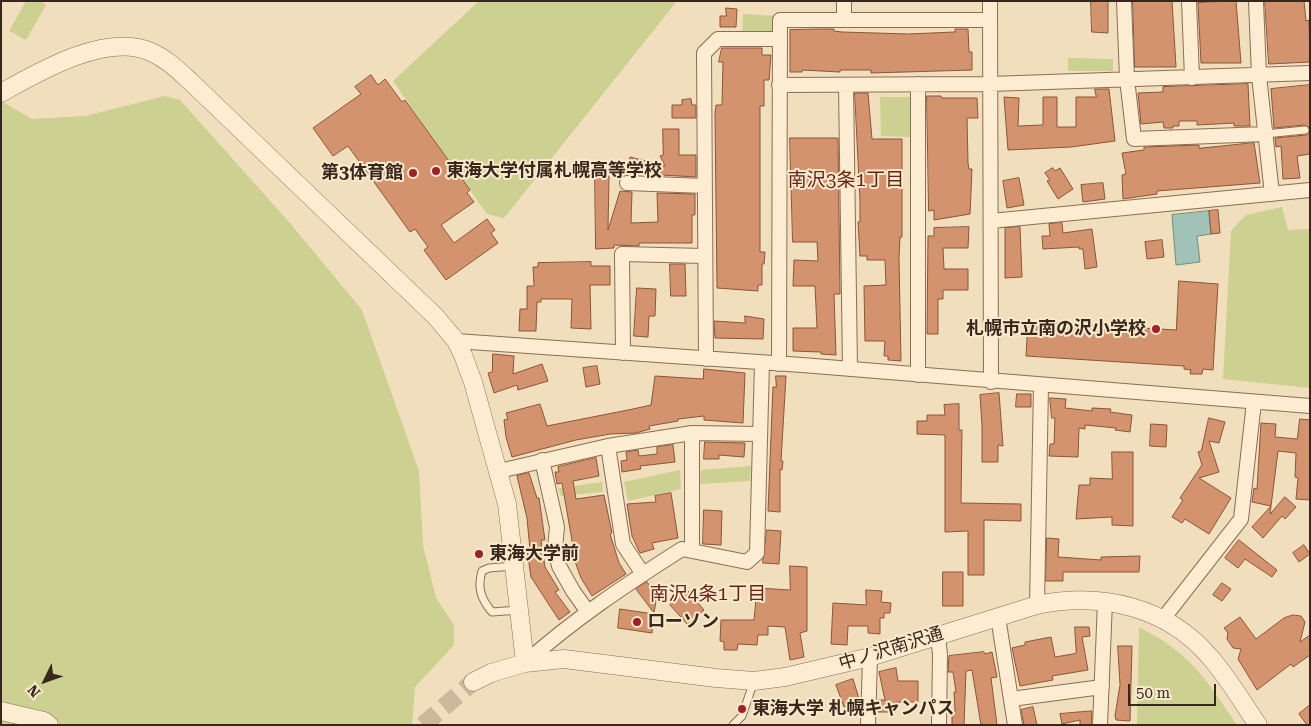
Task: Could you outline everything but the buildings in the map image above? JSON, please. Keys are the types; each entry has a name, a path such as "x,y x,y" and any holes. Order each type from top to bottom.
{"street":[{"path":"844,1 844,20"},
{"path":"990,1 991,382"},
{"path":"1124,1 1127,79 1134,139 1265,134"},
{"path":"1189,1 1192,78"},
{"path":"1256,1 1259,76 1272,194"},
{"path":"779,364 780,20 990,20"},
{"path":"706,359 704,53 718,39 780,39"},
{"path":"1,93 40,71 72,57 101,49 124,48 150,52 171,64 191,82 429,310 456,341 473,382 499,471 509,511 525,663"},
{"path":"779,85 990,84 1310,73"},
{"path":"918,84 918,375"},
{"path":"846,85 850,370"},
{"path":"627,183 704,186"},
{"path":"991,221 1310,190"},
{"path":"622,353 622,254 704,256"},
{"path":"456,341 779,364 1310,406"},
{"path":"525,663 588,612 682,549 747,562 757,553 762,363"},
{"path":"1038,605 1041,385"},
{"path":"1163,619 1241,519 1254,402"},
{"path":"499,471 608,446 692,433 760,434"},
{"path":"692,433 692,550"},
{"path":"608,446 623,544 643,574"},
{"path":"542,460 556,526 555,550 559,566 588,612"},
{"name":"中ノ沢南沢通","path":"473,682 491,673 525,663 564,659 716,678 754,680 802,674 870,657 1038,605 1077,599 1106,601 1135,608 1163,619 1191,638 1208,654 1258,725"},
{"path":"1100,725 1106,601"},
{"path":"998,617 1015,725"},
{"path":"938,635 940,655 939,725"},
{"path":"868,725 870,657"},
{"path":"1011,699 1102,687"},
{"path":"1,711 49,725"}],"lane":[{"path":"1265,134 1306,130"},
{"path":"515,566 489,568 482,571 479,582 482,601 492,612 519,610"},
{"path":"734,725 742,716 754,680"}],"green space":[{"path":"26,1 40,1 46,5 26,40 9,31"},
{"path":"479,1 677,1 504,218 487,214 393,81"},
{"path":"743,14 776,16 775,35 742,35"},
{"path":"1068,58 1113,59 1113,71 1068,71"},
{"path":"165,96 180,100 289,222 362,310 419,471 423,545 436,598 454,625 454,645 415,687 412,725 1,725 1,101 32,119 85,116"},
{"path":"880,97 910,97 910,137 881,136"},
{"path":"1282,207 1288,230 1310,229 1310,388 1223,379 1231,231 1246,215"},
{"path":"751,466 750,481 700,484 701,470"},
{"path":"680,470 681,489 628,501 624,482"},
{"path":"602,482 603,492 561,496 558,488"},
{"path":"1139,627 1172,647 1196,668 1237,725 1137,725"}],"water":[{"path":"1209,211 1211,234 1197,236 1200,262 1176,265 1172,215"}],"tunnel":[{"path":"423,725 473,682"}],"place":[{"name":"東海大学付属札幌高等学校","path":"436,171"},
{"name":"第3体育館","path":"413,173"},
{"name":"札幌市立南の沢小学校","path":"1156,329"},
{"name":"東海大学前","path":"479,554"},
{"name":"ローソン","path":"637,622"},
{"name":"東海大学 札幌キャンパス","path":"742,709"}],"district":[{"name":"南沢3条1丁目","path":"846,180"},
{"name":"南沢4条1丁目","path":"708,594"}]}
